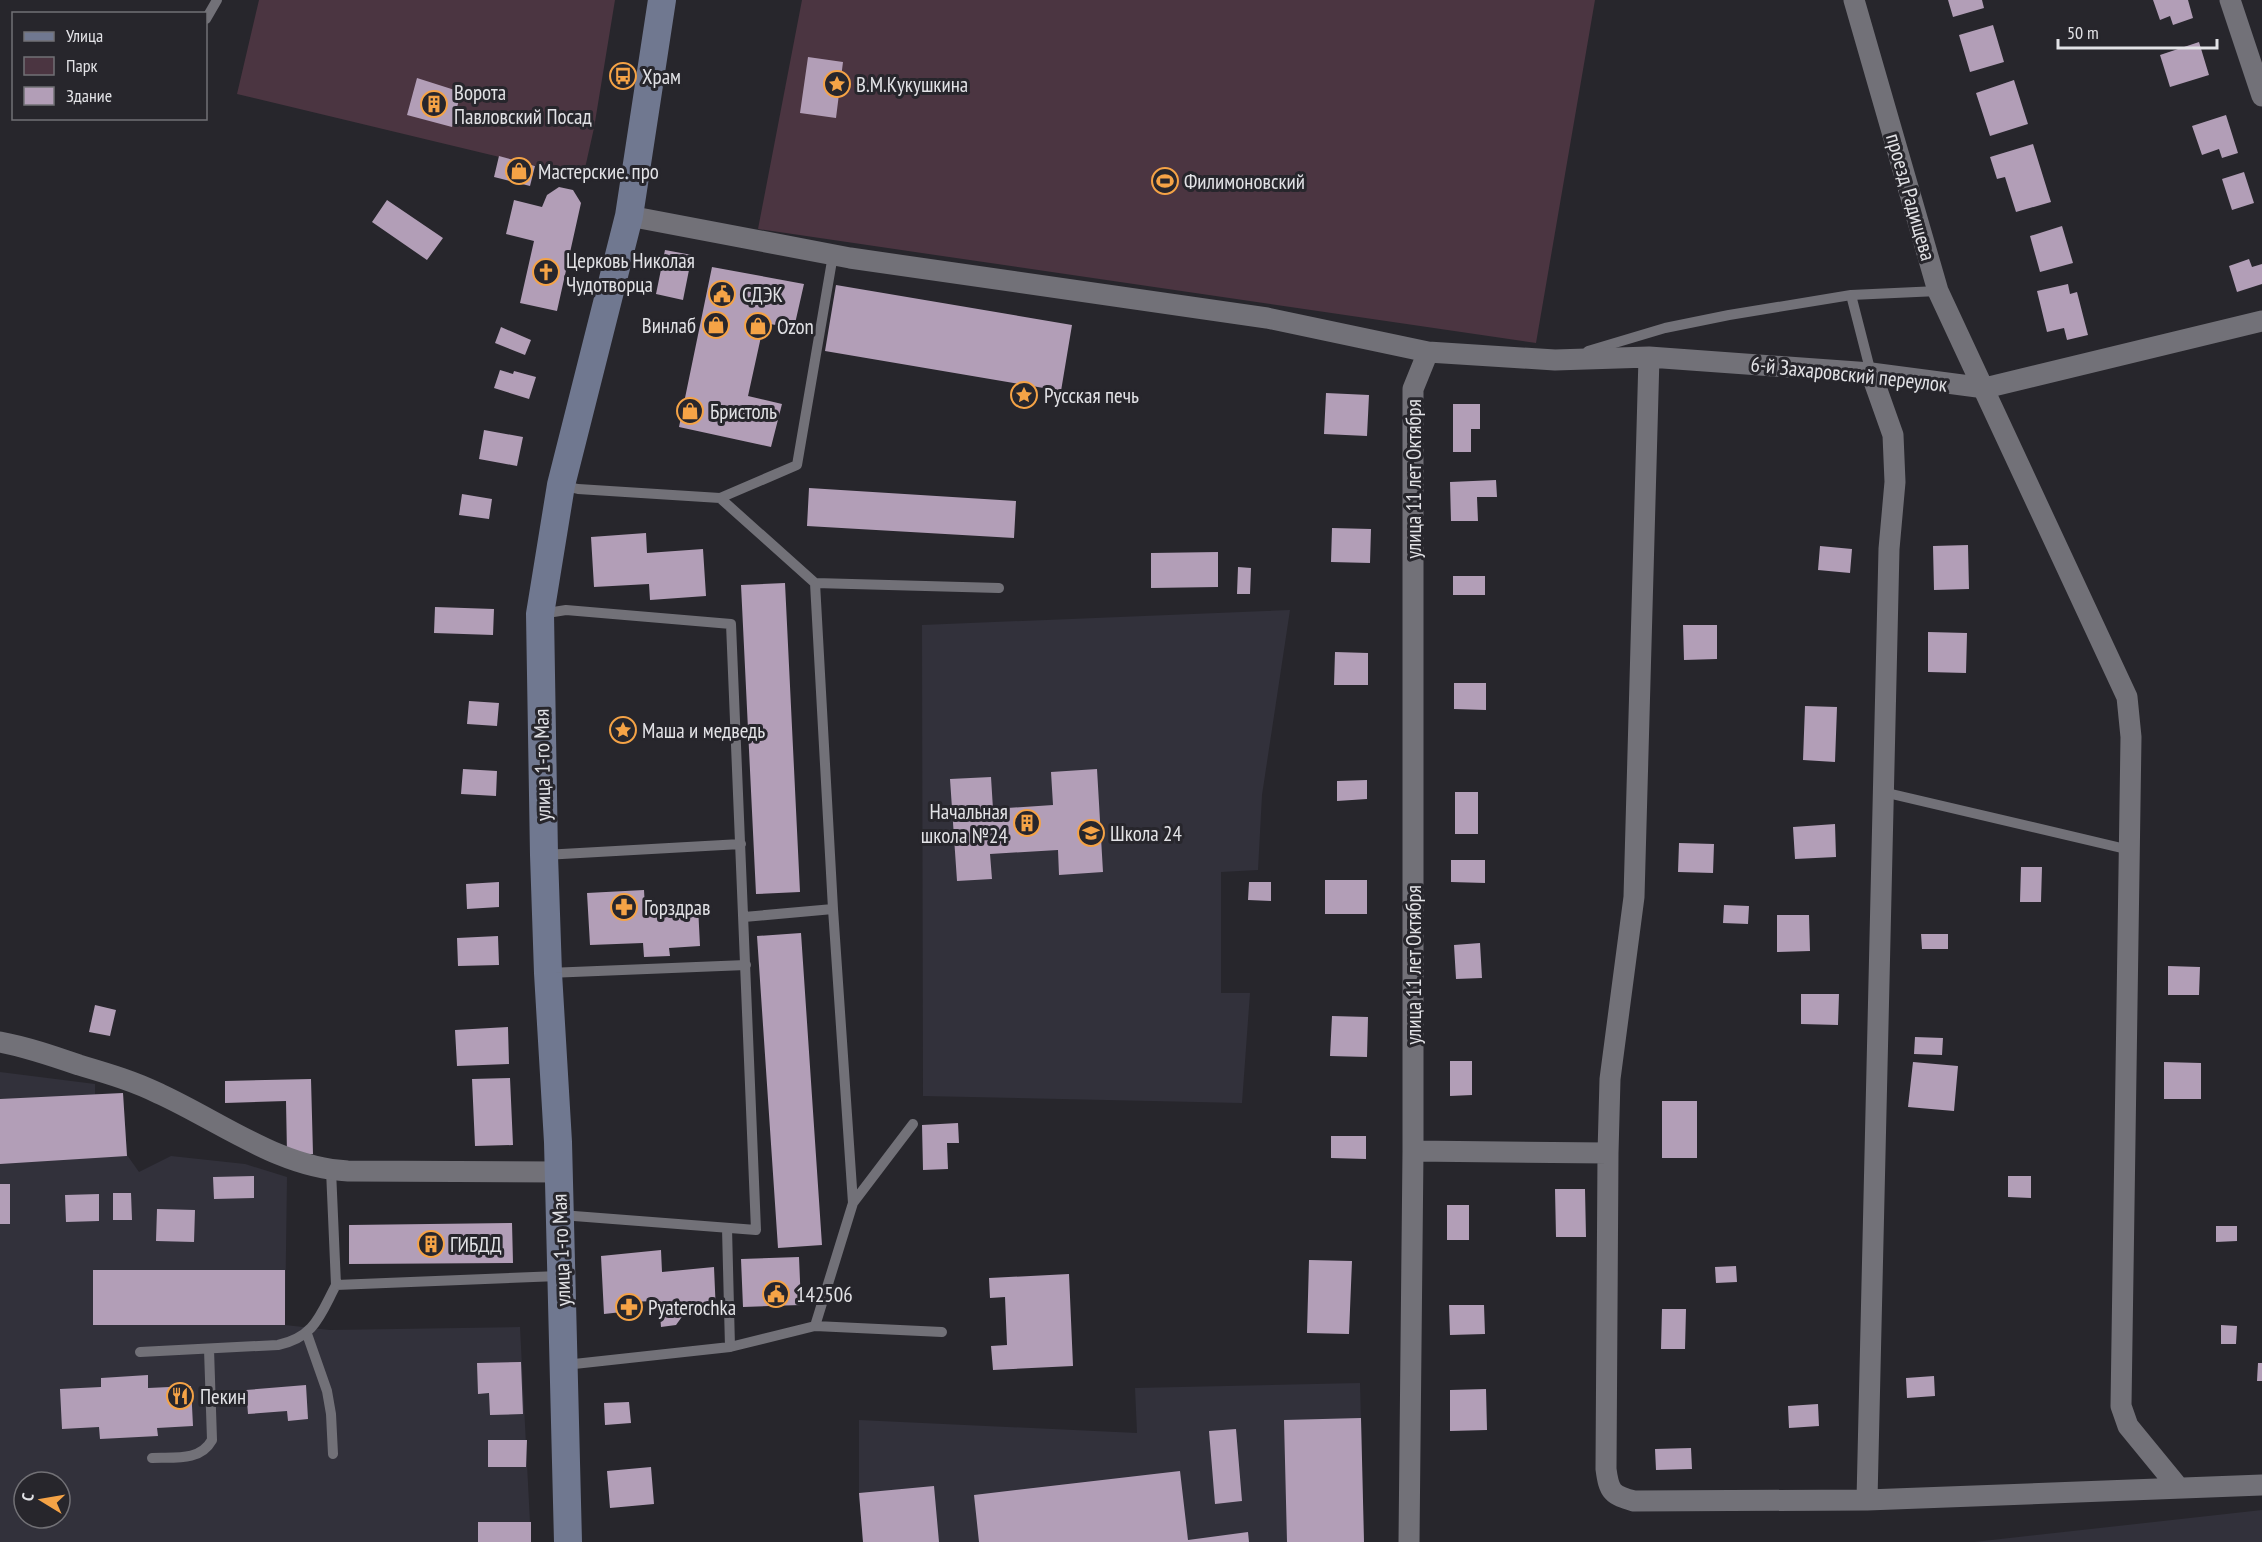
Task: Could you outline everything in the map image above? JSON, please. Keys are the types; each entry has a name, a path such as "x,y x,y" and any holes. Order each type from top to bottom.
{"street":[{"name":"улица 1-го Мая","path":"568,1542 559,1172 544,855 540,614 561,484 628,216 663,0"},
{"name":"проезд Радищева","path":"1854,0 1938,291 2127,697 2131,737 2121,1406 2128,1426 2178,1487"},
{"path":"2230,0 2262,96"},
{"name":"6-й Захаровский переулок","path":"628,216 833,255 1267,318 1428,352 1555,360 1649,357 1871,373 1985,388 2262,321"},
{"name":"улица 11 лет Октября","path":"1409,1542 1413,1151 1413,389 1428,352"},
{"path":"1649,357 1634,897 1610,1079 1606,1469 1608,1487 1616,1496 1634,1501 1867,1500 2262,1485"},
{"path":"1867,1500 1889,549 1895,482 1893,435 1871,373"},
{"path":"0,1042 138,1084 280,1155 310,1166 331,1170 559,1172"},
{"path":"1413,1151 1608,1153"}],"lane":[{"path":"207,17 217,0"},
{"path":"561,484 578,489 720,498 797,465 833,255"},
{"path":"1555,360 1618,344 1665,328 1851,295 1938,291"},
{"path":"1851,295 1871,373"},
{"path":"720,498 815,583 999,588"},
{"path":"815,583 833,909 853,1203"},
{"path":"540,614 566,610 731,624 756,1230 560,1215"},
{"path":"1883,792 2130,850"},
{"path":"544,855 741,844"},
{"path":"744,917 833,909"},
{"path":"548,973 746,965"},
{"path":"814,1326 853,1203 913,1124"},
{"path":"140,1352 278,1345 307,1334 314,1327 336,1285 331,1170"},
{"path":"727,1228 730,1347"},
{"path":"336,1285 562,1275"},
{"path":"565,1365 730,1347 814,1326 942,1332"},
{"path":"307,1334 327,1391 331,1414 333,1454"},
{"path":"152,1458 192,1456 207,1448 212,1440 209,1349"}],"shaded area":[{"name":"Школа 24","path":"1290,610 1262,795 1258,870 1221,872 1221,993 1250,993 1242,1103 923,1096 922,625"},
{"path":"0,1072 95,1084 95,1094 123,1093 127,1155 139,1172 171,1156 245,1164 287,1177 285,1325 330,1330 520,1327 531,1542 0,1542"},
{"path":"1360,1383 1364,1542 863,1542 859,1493 859,1420 1137,1433 1135,1388"},
{"path":"2262,1510 2262,1542 1974,1542"}],"green space":[{"path":"259,0 615,0 594,128 583,177 237,94"},
{"name":"Филимоновский","path":"802,0 1595,0 1536,343 758,229"}],"building":[{"path":"1948,0 1982,0 1984,8 1953,17"},
{"path":"2153,0 2188,0 2193,18 2173,25 2170,16 2160,20"},
{"path":"1993,25 2004,62 1970,72 1959,35"},
{"path":"2199,42 2209,75 2170,87 2160,55"},
{"path":"808,57 843,62 836,118 800,113"},
{"name":"Ворота Павловский Посад","path":"417,78 461,92 452,127 407,115"},
{"path":"2014,80 2028,124 1990,136 1976,93"},
{"path":"2226,115 2238,153 2222,158 2219,149 2202,155 2192,126"},
{"path":"2033,144 2051,202 2016,212 2005,177 1997,179 1990,157"},
{"path":"499,156 535,166 530,186 494,177"},
{"path":"2244,172 2254,203 2232,210 2222,179"},
{"name":"Церковь Николая Чудотворца","path":"559,187 573,190 581,203 557,311 520,303 534,241 506,234 514,200 542,207 547,195"},
{"path":"387,200 443,238 427,260 372,222"},
{"path":"2062,226 2073,263 2040,272 2030,236"},
{"path":"665,250 692,255 683,300 656,294"},
{"path":"2249,259 2252,267 2262,264 2262,284 2237,292 2229,266"},
{"path":"712,267 804,284 794,328 764,323 748,396 782,404 771,447 679,427"},
{"path":"2068,284 2070,294 2077,292 2088,335 2067,340 2064,328 2047,332 2037,291"},
{"path":"836,285 1072,325 1061,391 825,351"},
{"path":"501,327 531,340 525,355 495,343"},
{"path":"500,370 536,377 529,399 494,388"},
{"path":"1326,393 1369,395 1367,436 1324,434"},
{"path":"1453,404 1480,404 1480,429 1471,429 1471,452 1453,452"},
{"path":"484,430 523,437 517,466 479,459"},
{"path":"1496,480 1497,497 1477,497 1478,521 1451,521 1450,482"},
{"path":"809,488 1016,501 1014,538 807,526"},
{"path":"462,494 492,499 489,519 459,515"},
{"path":"1332,528 1371,529 1370,563 1331,562"},
{"path":"646,533 647,553 703,549 706,596 650,600 649,584 594,587 591,537"},
{"path":"1968,545 1969,589 1934,590 1933,546"},
{"path":"1820,546 1852,549 1850,573 1818,570"},
{"path":"1218,552 1218,587 1151,588 1151,553"},
{"path":"1238,567 1251,568 1250,594 1237,594"},
{"path":"1453,576 1485,576 1485,595 1453,595"},
{"path":"785,583 800,892 756,894 741,585"},
{"path":"435,607 494,609 493,635 434,633"},
{"path":"1683,625 1717,625 1717,659 1684,660"},
{"path":"1928,632 1967,633 1966,673 1928,672"},
{"path":"1335,652 1368,653 1368,685 1334,685"},
{"path":"1454,683 1486,683 1486,710 1454,709"},
{"path":"469,701 499,703 497,726 467,724"},
{"path":"1805,706 1837,707 1835,762 1803,760"},
{"path":"463,769 497,771 496,796 461,794"},
{"name":"Начальная школа №24","path":"1097,769 1103,872 1059,875 1058,850 990,854 992,879 957,881 950,779 991,777 993,809 1053,805 1051,772"},
{"path":"1367,780 1367,799 1337,801 1337,781"},
{"path":"1455,792 1478,792 1478,834 1455,834"},
{"path":"1835,824 1836,857 1795,859 1793,827"},
{"path":"1679,843 1714,844 1713,873 1678,872"},
{"path":"1451,860 1485,860 1485,883 1451,882"},
{"path":"2021,867 2042,867 2041,902 2020,902"},
{"path":"1325,880 1367,880 1367,914 1325,914"},
{"path":"499,882 499,907 467,909 466,884"},
{"path":"1249,882 1271,882 1271,901 1248,900"},
{"path":"644,890 645,908 698,906 700,946 669,948 670,956 644,957 643,943 590,945 587,893"},
{"path":"1724,905 1749,906 1748,924 1723,923"},
{"path":"1777,915 1809,915 1810,951 1777,952"},
{"path":"801,933 822,1245 778,1248 757,936"},
{"path":"1921,934 1948,934 1948,949 1922,949"},
{"path":"498,936 499,965 458,966 457,938"},
{"path":"1480,943 1482,978 1456,979 1454,945"},
{"path":"2168,966 2200,967 2199,995 2168,995"},
{"path":"1801,994 1839,994 1838,1025 1801,1024"},
{"path":"95,1005 116,1010 110,1036 89,1032"},
{"path":"1332,1016 1368,1017 1367,1057 1330,1056"},
{"path":"508,1027 509,1064 457,1066 455,1030"},
{"path":"1915,1037 1943,1038 1942,1055 1914,1054"},
{"path":"1450,1061 1472,1061 1472,1095 1450,1096"},
{"path":"1913,1062 1958,1066 1954,1111 1908,1107"},
{"path":"2164,1062 2201,1063 2201,1099 2164,1099"},
{"path":"510,1078 513,1145 475,1146 472,1079"},
{"path":"311,1079 313,1154 287,1154 286,1101 225,1103 225,1081"},
{"path":"123,1093 127,1156 0,1164 0,1099"},
{"path":"1662,1101 1697,1101 1697,1158 1662,1158"},
{"path":"958,1123 959,1143 947,1143 948,1169 923,1170 922,1125"},
{"path":"1331,1136 1366,1136 1366,1159 1331,1158"},
{"path":"254,1176 254,1198 214,1199 213,1177"},
{"path":"2008,1176 2031,1176 2031,1198 2008,1197"},
{"path":"0,1184 10,1184 10,1224 0,1224"},
{"path":"1555,1189 1585,1189 1586,1237 1556,1237"},
{"path":"113,1193 131,1193 132,1220 113,1220"},
{"path":"99,1194 99,1221 66,1222 65,1195"},
{"path":"1447,1205 1469,1205 1469,1240 1447,1240"},
{"path":"157,1209 195,1210 194,1242 156,1241"},
{"name":"ГИБДД","path":"512,1223 513,1263 349,1264 349,1225"},
{"path":"2216,1226 2237,1226 2237,1241 2216,1242"},
{"path":"661,1250 662,1272 714,1267 716,1313 684,1314 676,1325 661,1327 659,1301 621,1302 622,1312 604,1314 601,1256"},
{"path":"799,1257 801,1305 743,1307 741,1259"},
{"path":"1309,1260 1352,1261 1349,1334 1307,1333"},
{"path":"1736,1266 1737,1282 1716,1283 1715,1267"},
{"path":"93,1270 285,1270 285,1325 93,1325"},
{"path":"1069,1274 1073,1366 993,1370 991,1346 1007,1345 1005,1297 990,1298 989,1278"},
{"path":"1449,1305 1484,1305 1485,1334 1450,1335"},
{"path":"1662,1309 1686,1309 1685,1349 1661,1349"},
{"path":"2221,1325 2237,1326 2236,1344 2221,1344"},
{"path":"521,1362 523,1414 490,1415 489,1393 478,1394 477,1363"},
{"path":"2258,1363 2262,1363 2262,1381 2257,1381"},
{"path":"148,1375 148,1388 191,1386 193,1426 157,1428 158,1436 100,1439 99,1427 62,1429 60,1389 101,1387 101,1378"},
{"path":"1934,1376 1935,1396 1907,1398 1906,1378"},
{"path":"306,1385 308,1419 288,1421 287,1411 248,1414 246,1390"},
{"path":"1486,1389 1487,1430 1450,1431 1450,1390"},
{"path":"629,1402 631,1423 605,1425 604,1403"},
{"path":"1818,1404 1819,1426 1789,1428 1788,1406"},
{"path":"1361,1418 1364,1542 1287,1542 1284,1420"},
{"path":"1236,1429 1242,1501 1215,1504 1209,1431"},
{"path":"488,1440 527,1440 526,1467 488,1467"},
{"path":"1691,1448 1692,1469 1656,1470 1655,1449"},
{"path":"651,1467 654,1504 610,1508 607,1471"},
{"path":"1180,1471 1188,1540 1248,1532 1249,1542 979,1542 974,1495"},
{"path":"934,1486 939,1542 863,1542 859,1493"},
{"path":"478,1522 531,1522 531,1542 478,1542"}],"place":[{"name":"Храм","path":"623,76"},
{"name":"В.М.Кукушкина","path":"837,84"},
{"name":"Ворота Павловский Посад","path":"434,104"},
{"name":"Мастерские. про","path":"519,171"},
{"name":"Филимоновский","path":"1165,181"},
{"name":"Церковь Николая Чудотворца","path":"546,272"},
{"name":"СДЭК","path":"722,294"},
{"name":"Винлаб","path":"716,325"},
{"name":"Ozon","path":"758,326"},
{"name":"Русская печь","path":"1024,395"},
{"name":"Бристоль","path":"690,411"},
{"name":"Маша и медведь","path":"623,730"},
{"name":"Начальная школа №24","path":"1027,823"},
{"name":"Школа 24","path":"1091,833"},
{"name":"Горздрав","path":"624,907"},
{"name":"ГИБДД","path":"431,1244"},
{"name":"142506","path":"776,1294"},
{"name":"Pyaterochka","path":"629,1307"},
{"name":"Пекин","path":"180,1396"}]}
